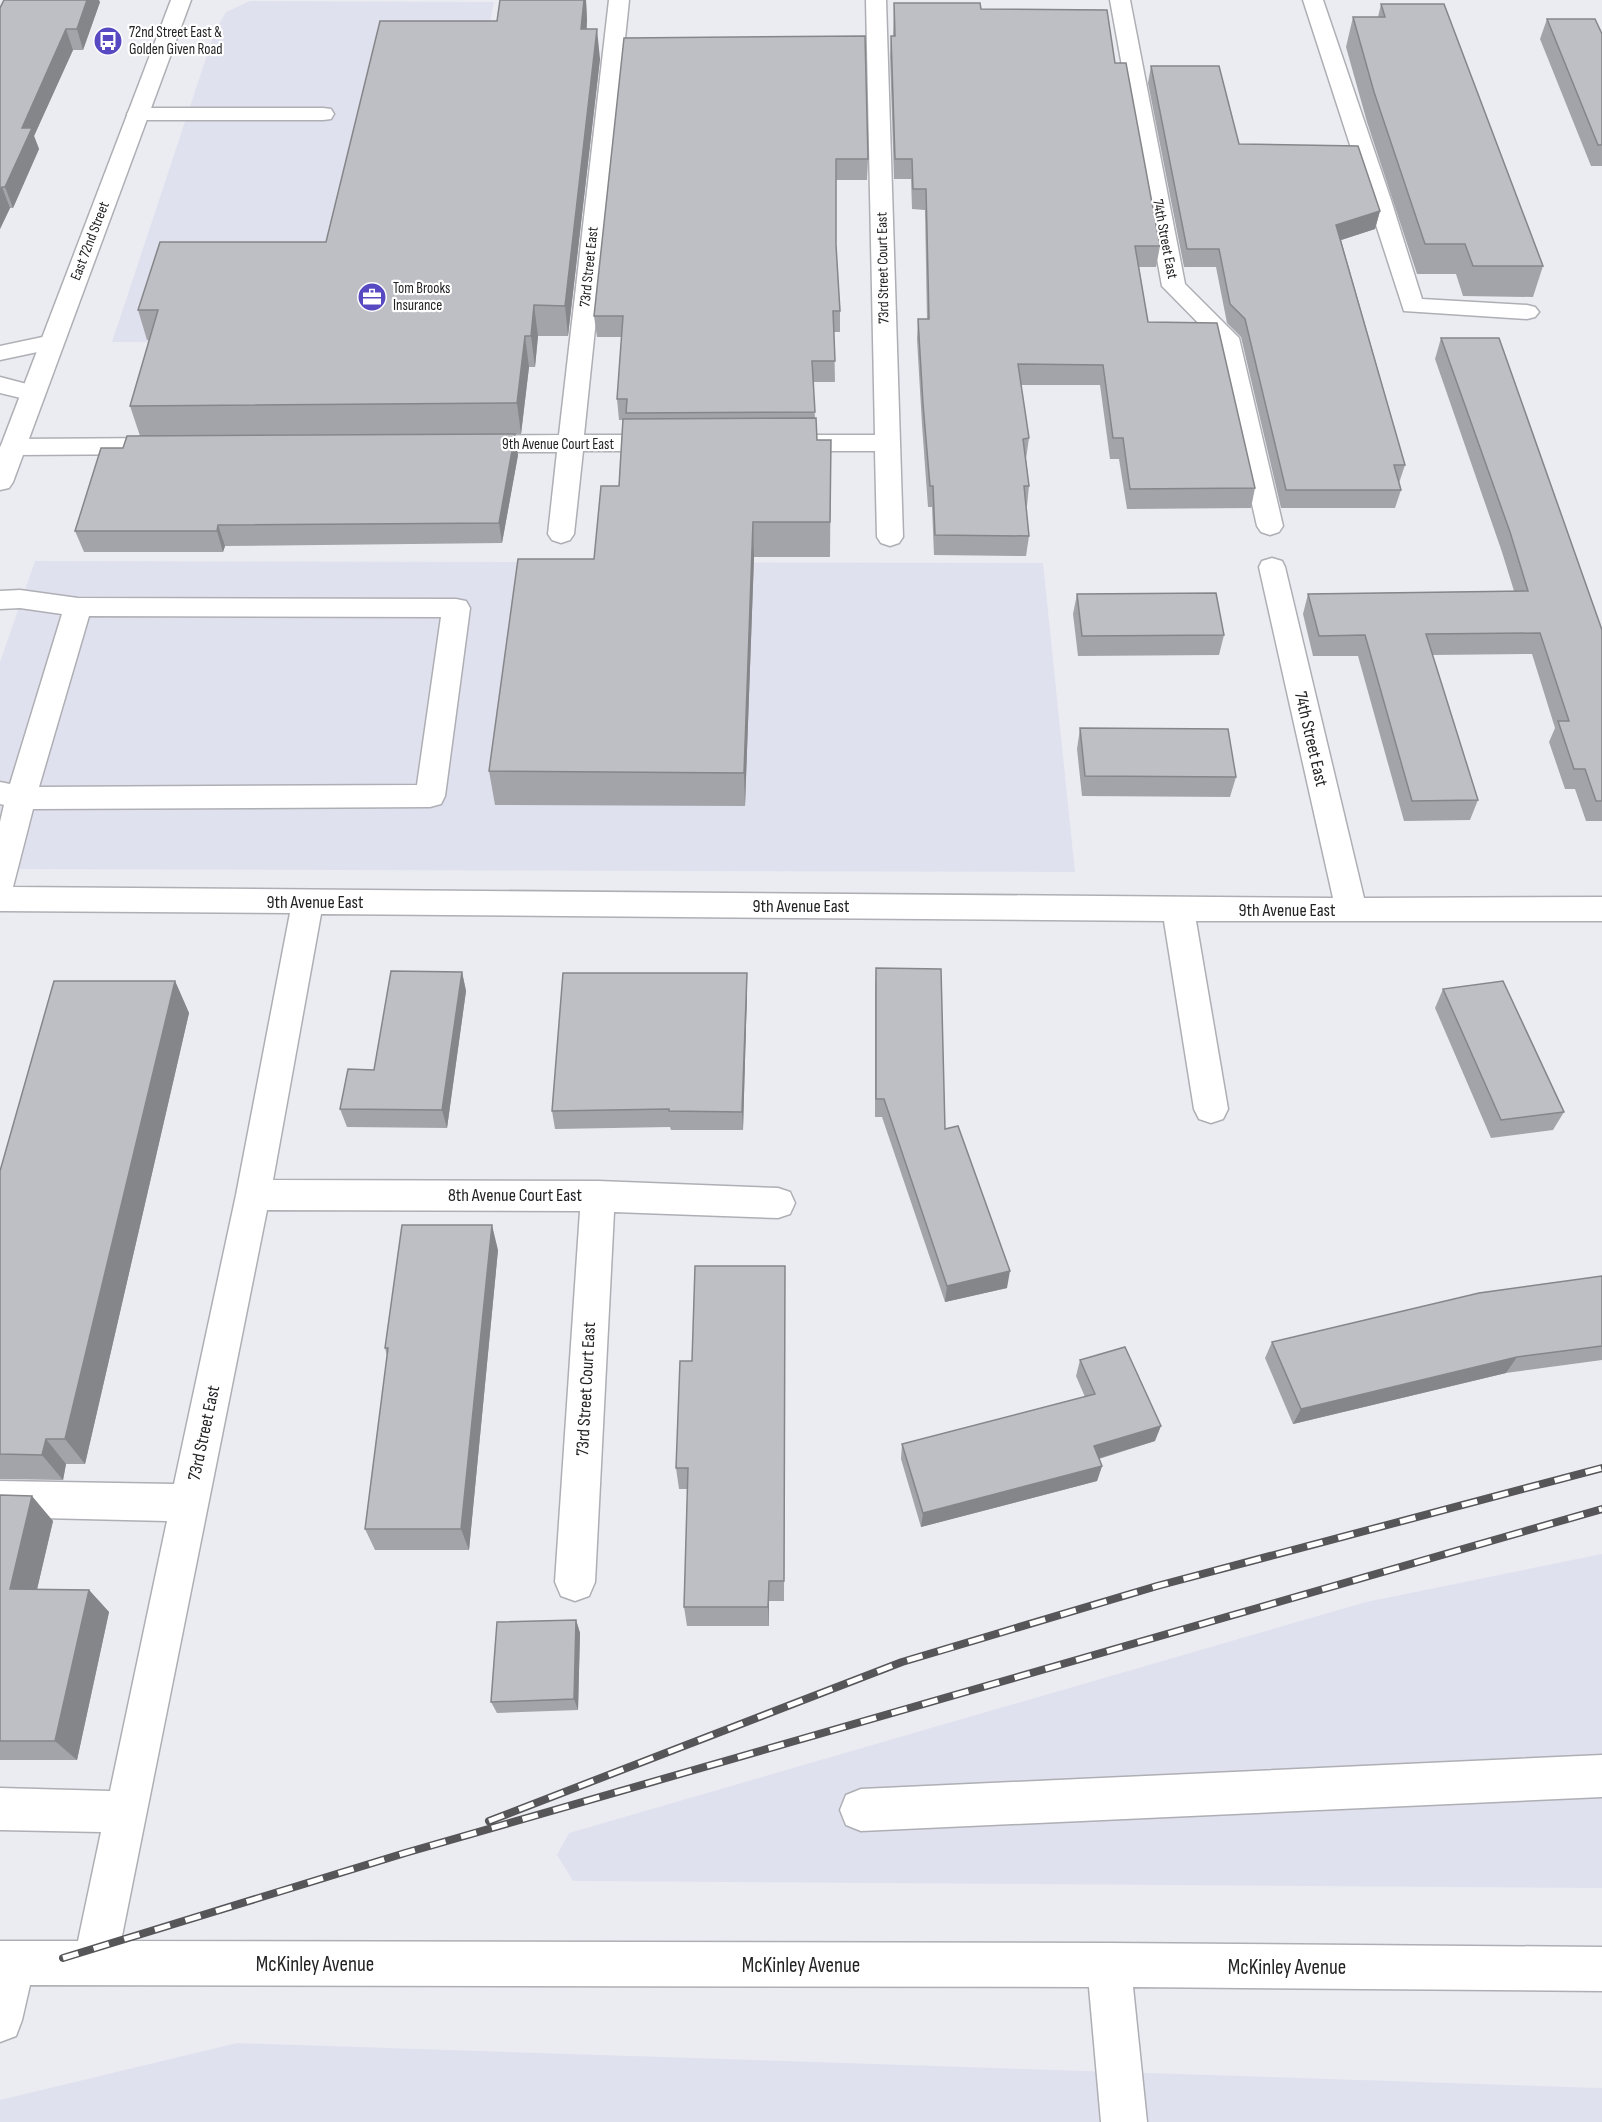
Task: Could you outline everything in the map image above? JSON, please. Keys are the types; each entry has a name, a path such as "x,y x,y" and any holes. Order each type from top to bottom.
{"street":[{"name":"East 72nd Street","path":"0,482 181,0"},
{"name":"73rd Street East","path":"561,534 619,0"},
{"name":"73rd Street Court East","path":"876,0 890,537"},
{"name":"74th Street East","path":"1120,0 1174,286 1227,338 1270,526"},
{"path":"1313,0 1413,306 1527,312"},
{"path":"138,114 323,114"},
{"path":"0,353 52,342"},
{"path":"0,385 33,393"},
{"name":"9th Avenue Court East","path":"451,444 687,443"},
{"path":"758,443 887,443"},
{"path":"13,447 190,446"},
{"name":"74th Street East","path":"1272,567 1352,910"},
{"path":"0,600 20,599 78,607 456,608 430,796 10,796"},
{"path":"0,882 10,796 78,607"},
{"name":"9th Avenue East","path":"0,899 1178,909 1602,909"},
{"name":"73rd Street East","path":"95,1963 253,1195 308,902"},
{"path":"1178,909 1211,1108"},
{"name":"8th Avenue Court East","path":"253,1195 598,1196 778,1203"},
{"name":"73rd Street Court East","path":"574,1582 598,1196"},
{"path":"0,1499 190,1503"},
{"path":"861,1810 1602,1776"},
{"path":"0,1809 126,1812"},
{"path":"0,2020 7,1963"},
{"name":"McKinley Avenue","path":"7,1963 1109,1965 1602,1969"},
{"path":"1109,1965 1124,2122"}],"shaded area":[{"path":"250,1 494,2 429,343 112,342 215,31 226,12"},
{"path":"35,561 1043,563 1075,872 0,869 0,662"},
{"path":"1602,1554 1602,1888 573,1881 557,1855 569,1833 1366,1602"},
{"path":"237,2043 1602,2088 1602,2122 0,2122 0,2100"}],"building":[{"path":"4,0 87,0 77,29 66,29 22,128 32,128 5,187 2,187 0,191 0,8"},
{"path":"500,0 584,0 581,29 597,29 565,306 534,305 531,336 525,336 517,403 130,406 158,310 138,310 160,242 326,242 380,21 497,21"},
{"path":"894,3 980,3 981,9 1107,10 1115,63 1126,63 1160,246 1135,246 1148,322 1217,323 1255,488 1130,489 1123,438 1113,438 1103,365 1018,364 1029,438 1023,439 1029,486 1024,486 1029,536 935,535 933,486 930,486 918,319 929,319 926,189 913,189 912,159 895,159 891,36 895,36"},
{"path":"1381,4 1444,4 1543,266 1473,266 1465,244 1425,244 1374,92 1353,17 1385,17"},
{"path":"1547,19 1595,19 1602,34 1602,145 1598,145"},
{"path":"865,36 868,159 836,159 836,245 840,311 833,311 835,361 812,361 815,412 626,413 627,399 617,399 623,316 594,316 624,38"},
{"path":"1151,66 1219,66 1239,144 1358,146 1380,211 1336,225 1405,465 1394,465 1401,490 1286,490 1245,319 1230,304 1219,249 1187,249"},
{"path":"1441,338 1499,338 1602,630 1602,801 1596,801 1585,769 1574,769 1558,721 1569,721 1540,633 1426,634 1478,800 1412,801 1365,635 1319,636 1308,594 1528,591 1510,532"},
{"path":"816,418 817,440 831,440 830,522 753,522 744,773 489,771 518,559 594,559 601,486 619,486 623,419"},
{"path":"515,434 499,523 218,525 217,531 75,531 101,448 123,448 127,436"},
{"path":"1216,593 1224,635 1082,636 1077,594"},
{"path":"1080,728 1228,729 1236,777 1085,776"},
{"path":"876,968 941,969 945,1129 958,1126 1010,1271 947,1286 884,1099 876,1099"},
{"path":"391,971 462,972 442,1110 340,1109 348,1069 374,1070"},
{"path":"563,973 747,973 742,1112 669,1111 669,1109 552,1111"},
{"path":"54,981 175,981 65,1439 46,1439 42,1455 0,1454 0,1171"},
{"path":"1503,981 1564,1112 1501,1120 1443,989"},
{"path":"402,1225 492,1225 461,1529 365,1529 388,1348 385,1348"},
{"path":"695,1266 785,1266 784,1581 769,1581 768,1607 684,1607 688,1468 676,1468 680,1361 692,1361"},
{"path":"1602,1276 1602,1346 1517,1357 1301,1409 1272,1342 1479,1293"},
{"path":"1125,1347 1161,1426 1094,1446 1102,1466 923,1513 902,1444 1095,1394 1080,1360"},
{"path":"0,1495 32,1496 10,1589 89,1590 55,1741 0,1741"},
{"path":"576,1620 574,1699 491,1702 497,1622"}],"railway":[{"path":"489,1821 902,1662 1157,1586 1602,1468"},
{"path":"63,1958 405,1853 1602,1509"}],"place":[{"name":"72nd Street East & Golden Given Road","path":"108,41"},
{"name":"Tom Brooks Insurance","path":"372,297"}]}
